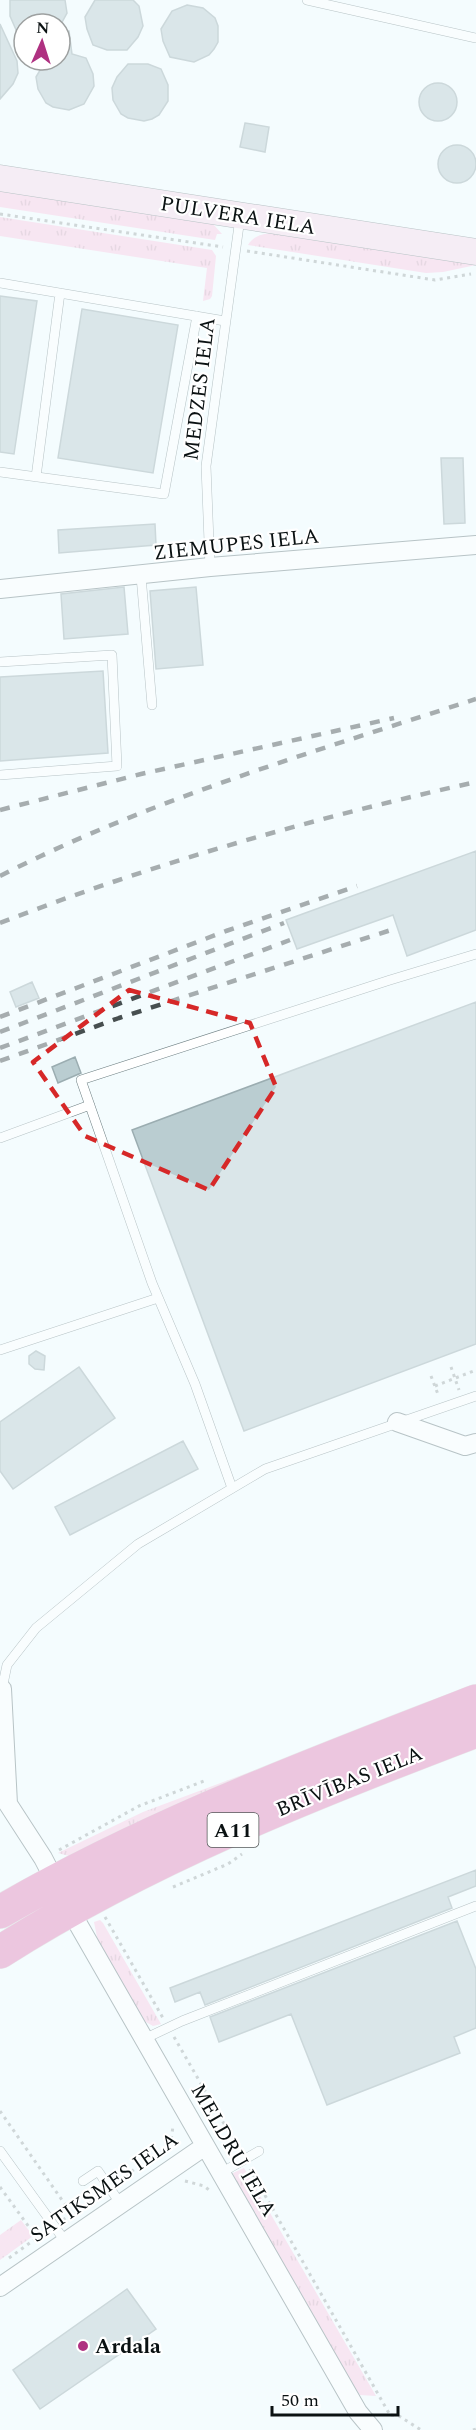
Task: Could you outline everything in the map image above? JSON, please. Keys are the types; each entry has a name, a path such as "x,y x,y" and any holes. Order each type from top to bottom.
{"highway":[{"name":"BRĪVĪBAS IELA","path":"0,1912 54,1881 251,1788 476,1701"},
{"name":"BRĪVĪBAS IELA","path":"0,1952 70,1910 215,1837 336,1784 476,1731"}],"main road":[{"name":"PULVERA IELA","path":"0,177 476,252"}],"street":[{"name":"ZIEMUPES IELA","path":"0,589 210,567 476,545"},
{"path":"397,1422 465,1446 476,1443"},
{"path":"1,1689 4,1806"},
{"name":"MELDRU IELA","path":"4,1806 43,1858 70,1910 358,2412 373,2430"},
{"name":"SATIKSMES IELA","path":"0,2287 205,2145"},
{"name":"MELDRU IELA","path":"358,2412 362,2430"}],"lane":[{"path":"307,0 476,38"},
{"name":"MEDZES IELA","path":"210,567 206,466 240,216"},
{"path":"0,283 225,321"},
{"path":"36,477 60,293"},
{"path":"0,472 164,494 197,316"},
{"path":"141,576 152,705"},
{"path":"0,662 112,655 117,766 0,776"},
{"path":"232,1488 195,1384 158,1298 81,1080 476,954"},
{"path":"0,1138 90,1106"},
{"path":"0,1350 158,1298"},
{"path":"1,1689 8,1665 36,1628 138,1544 265,1469 476,1396"},
{"path":"144,2039 182,2021 476,1906"},
{"path":"0,2151 65,2241"},
{"path":"221,2173 259,2151"},
{"path":"83,2181 98,2171 120,2203"}],"path":[{"path":"451,1367 463,1400"},
{"path":"435,1386 476,1370"},
{"path":"431,1376 443,1407"},
{"path":"0,2111 72,2214"},
{"path":"0,2264 168,2146 173,2134 171,2118"},
{"path":"170,2168 178,2179 204,2186 210,2190"},
{"path":"0,2187 37,2238"},
{"path":"390,2415 399,2416 421,2430"}],"highlighted area":[{"path":"129,990 250,1023 276,1087 209,1190 85,1136 33,1062"}],"green space":[{"path":"0,188 213,224 222,234 217,234 215,240 0,207"},
{"path":"0,217 212,250 216,256 212,296 203,301 207,268 0,236"},
{"path":"272,233 476,262 476,265 426,273 248,245 258,236"},
{"path":"282,1760 69,1856 58,1853 143,1812"},
{"path":"100,1920 161,2024 153,2026 144,2021 98,1942 94,1922"},
{"path":"244,2168 376,2396 360,2395 354,2387 234,2179 233,2173"},
{"path":"21,2220 33,2236 0,2260 0,2235"}],"building":[{"path":"10,0 65,0 67,12 12,12 12,21"},
{"path":"95,0 133,0 139,6 143,26 138,37 127,50 107,50 93,45 85,17"},
{"path":"187,5 203,8 215,18 218,26 218,42 214,49 209,55 194,62 170,57 161,29 172,11"},
{"path":"0,24 12,50 12,72 18,73 13,84 0,99"},
{"path":"72,54 86,58 93,74 94,86 84,104 69,110 46,103 38,89 36,77 39,72 72,72"},
{"path":"128,64 148,64 161,69 168,85 168,101 159,115 152,119 144,121 128,118 121,114 113,100 112,88 117,77"},
{"path":"438,83 451,89 457,102 451,115 438,121 425,115 419,102 425,89"},
{"path":"245,123 269,127 265,152 240,147"},
{"path":"457,145 470,151 476,164 470,177 457,183 444,177 438,164 444,151"},
{"path":"0,296 37,301 14,454 0,452"},
{"path":"82,309 178,325 153,473 58,458"},
{"path":"441,458 463,458 465,523 444,524"},
{"path":"155,524 156,545 59,553 58,530"},
{"path":"124,587 128,634 64,639 61,594"},
{"path":"196,587 203,665 156,669 150,591"},
{"path":"103,671 108,753 0,761 0,677"},
{"path":"476,851 476,930 407,956 393,915 297,949 286,920"},
{"path":"32,982 39,998 16,1007 10,992"},
{"path":"476,1002 476,1344 244,1431 132,1130"},
{"path":"75,1057 81,1073 58,1083 52,1067"},
{"path":"36,1351 45,1356 44,1370 35,1369 29,1364 29,1356"},
{"path":"79,1367 115,1418 13,1489 0,1471 0,1422"},
{"path":"183,1441 198,1469 70,1535 55,1507"},
{"path":"476,1870 476,1886 448,1897 452,1908 205,2005 200,1992 175,2002 170,1988"},
{"path":"457,1921 476,1969 476,2028 454,2037 460,2053 327,2105 291,2014 219,2042 210,2017"},
{"path":"127,2289 156,2329 40,2409 13,2370"}],"railway":[{"path":"0,876 57,848 175,800 476,699"},
{"path":"0,810 141,774 394,718"},
{"path":"0,923 117,881 235,844 355,811 476,782"},
{"path":"0,1017 226,931 357,886"},
{"path":"0,1032 284,923"},
{"path":"0,1061 119,1018 391,930"},
{"path":"0,1048 290,940"}],"place":[{"name":"Ardala","path":"83,2346"}]}
